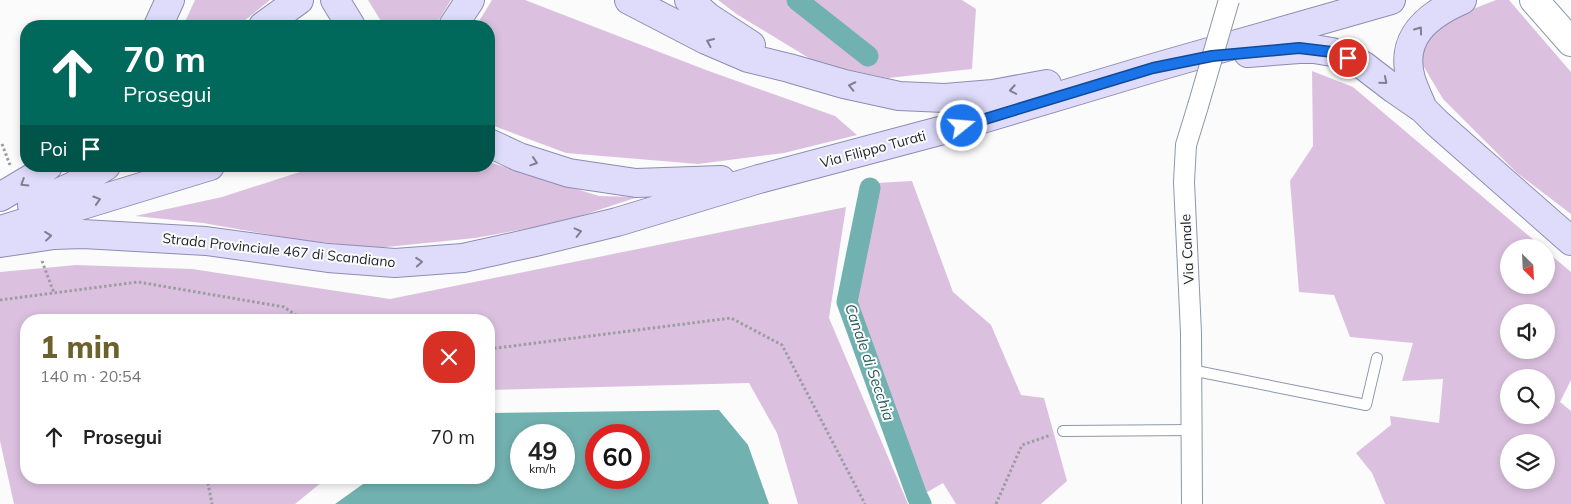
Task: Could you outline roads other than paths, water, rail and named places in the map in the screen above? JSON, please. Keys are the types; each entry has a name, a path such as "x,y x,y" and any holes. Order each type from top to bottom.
{"main road":[{"path":"161,20 170,0"},
{"path":"271,20 299,0"},
{"path":"335,0 347,20"},
{"path":"457,20 470,0"},
{"path":"629,0 706,40 748,58 789,68 815,77 900,96 945,98 993,94 1212,56 1299,48 1332,52 1364,66 1423,108 1438,124 1571,241"},
{"path":"689,0 708,18 789,68"},
{"name":"Via Filippo Turati","path":"759,179 962,126 1150,68 1391,0"},
{"path":"1423,108 1411,79 1408,65 1412,42 1418,30 1431,16 1462,0"},
{"path":"1537,4 1571,42"},
{"path":"495,146 519,157 569,173 636,183 759,179"},
{"path":"0,197 41,172"},
{"path":"0,216 41,201 73,186 96,172"},
{"path":"0,230 190,172"},
{"name":"Strada Provinciale 467 di Scandiano","path":"0,243 54,235 83,234 206,241 328,258 395,263 463,258 617,222 759,179"}],"street":[{"name":"Via Canale","path":"1192,504 1192,370 1184,182 1186,144 1229,0"}],"lane":[{"path":"1192,370 1366,406 1377,358"},
{"path":"1063,431 1192,430"}],"water":[{"path":"719,410 748,445 769,504 335,504 363,484 495,484 495,413"}],"waterway":[{"name":"Canale di Secchia","path":"797,0 868,56"},
{"name":"Canale di Secchia","path":"870,188 847,302 921,504"}]}
